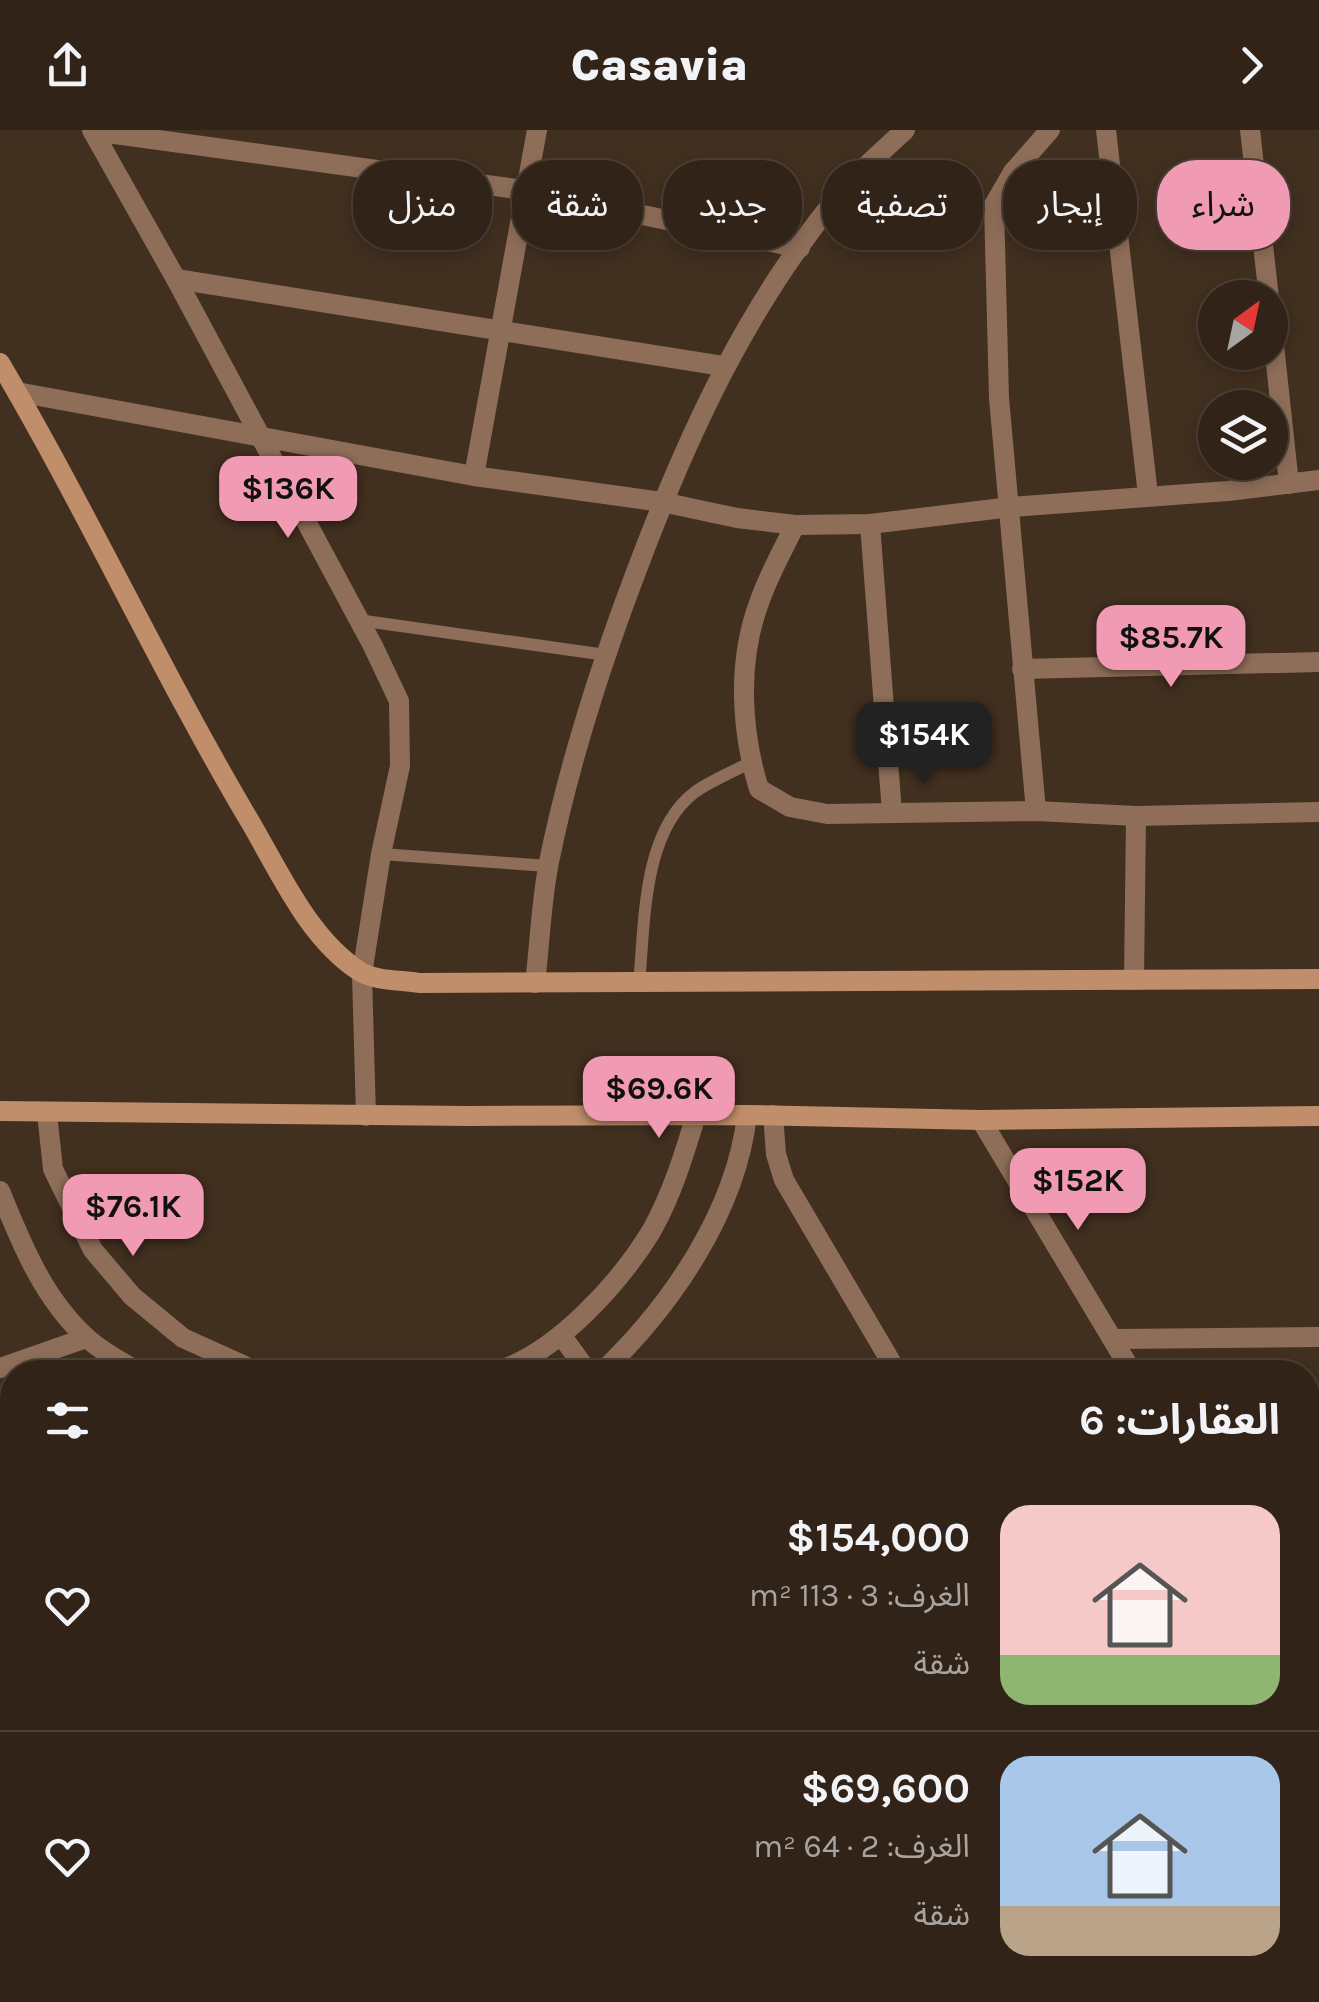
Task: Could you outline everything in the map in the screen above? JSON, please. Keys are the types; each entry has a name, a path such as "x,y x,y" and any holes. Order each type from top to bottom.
{"street":[{"path":"530,160 537,130"},
{"path":"802,245 846,187 905,130"},
{"path":"1036,812 998,398 994,205 1013,172 1050,130"},
{"path":"1106,130 1148,495"},
{"path":"1250,130 1267,280"},
{"path":"92,131 512,188"},
{"path":"92,131 259,434 398,702 400,766 362,974 366,1116"},
{"path":"474,476 513,250"},
{"path":"535,983 548,866 573,760 606,656 662,502 723,366 799,250"},
{"path":"176,280 723,366"},
{"path":"0,362 212,757 282,876 308,919 332,948 362,974 418,983 1319,979"},
{"path":"1277,370 1289,484"},
{"path":"17,392 474,476 795,524 870,524 1319,480"},
{"path":"795,524 758,605 745,670 746,746 759,789 790,807 827,814 1036,812 1136,816 1319,812"},
{"path":"870,524 892,812"},
{"path":"1022,669 1319,662"},
{"path":"1134,980 1136,816"},
{"path":"0,1112 773,1115 981,1120 1319,1116"},
{"path":"47,1113 53,1169 93,1250 132,1296 183,1338 232,1360"},
{"path":"615,1360 665,1303 702,1241 732,1178 747,1115"},
{"path":"773,1115 776,1154 784,1180 890,1360"},
{"path":"524,1360 561,1335 614,1282 651,1231 676,1180 696,1116"},
{"path":"981,1120 1125,1360"},
{"path":"0,1191 48,1292 106,1360"},
{"path":"561,1335 579,1360"},
{"path":"1113,1339 1319,1337"},
{"path":"23,1360 86,1338"}],"lane":[{"path":"358,620 606,656"},
{"path":"639,983 653,856 680,806 695,792 751,762"},
{"path":"381,854 548,866"}]}
